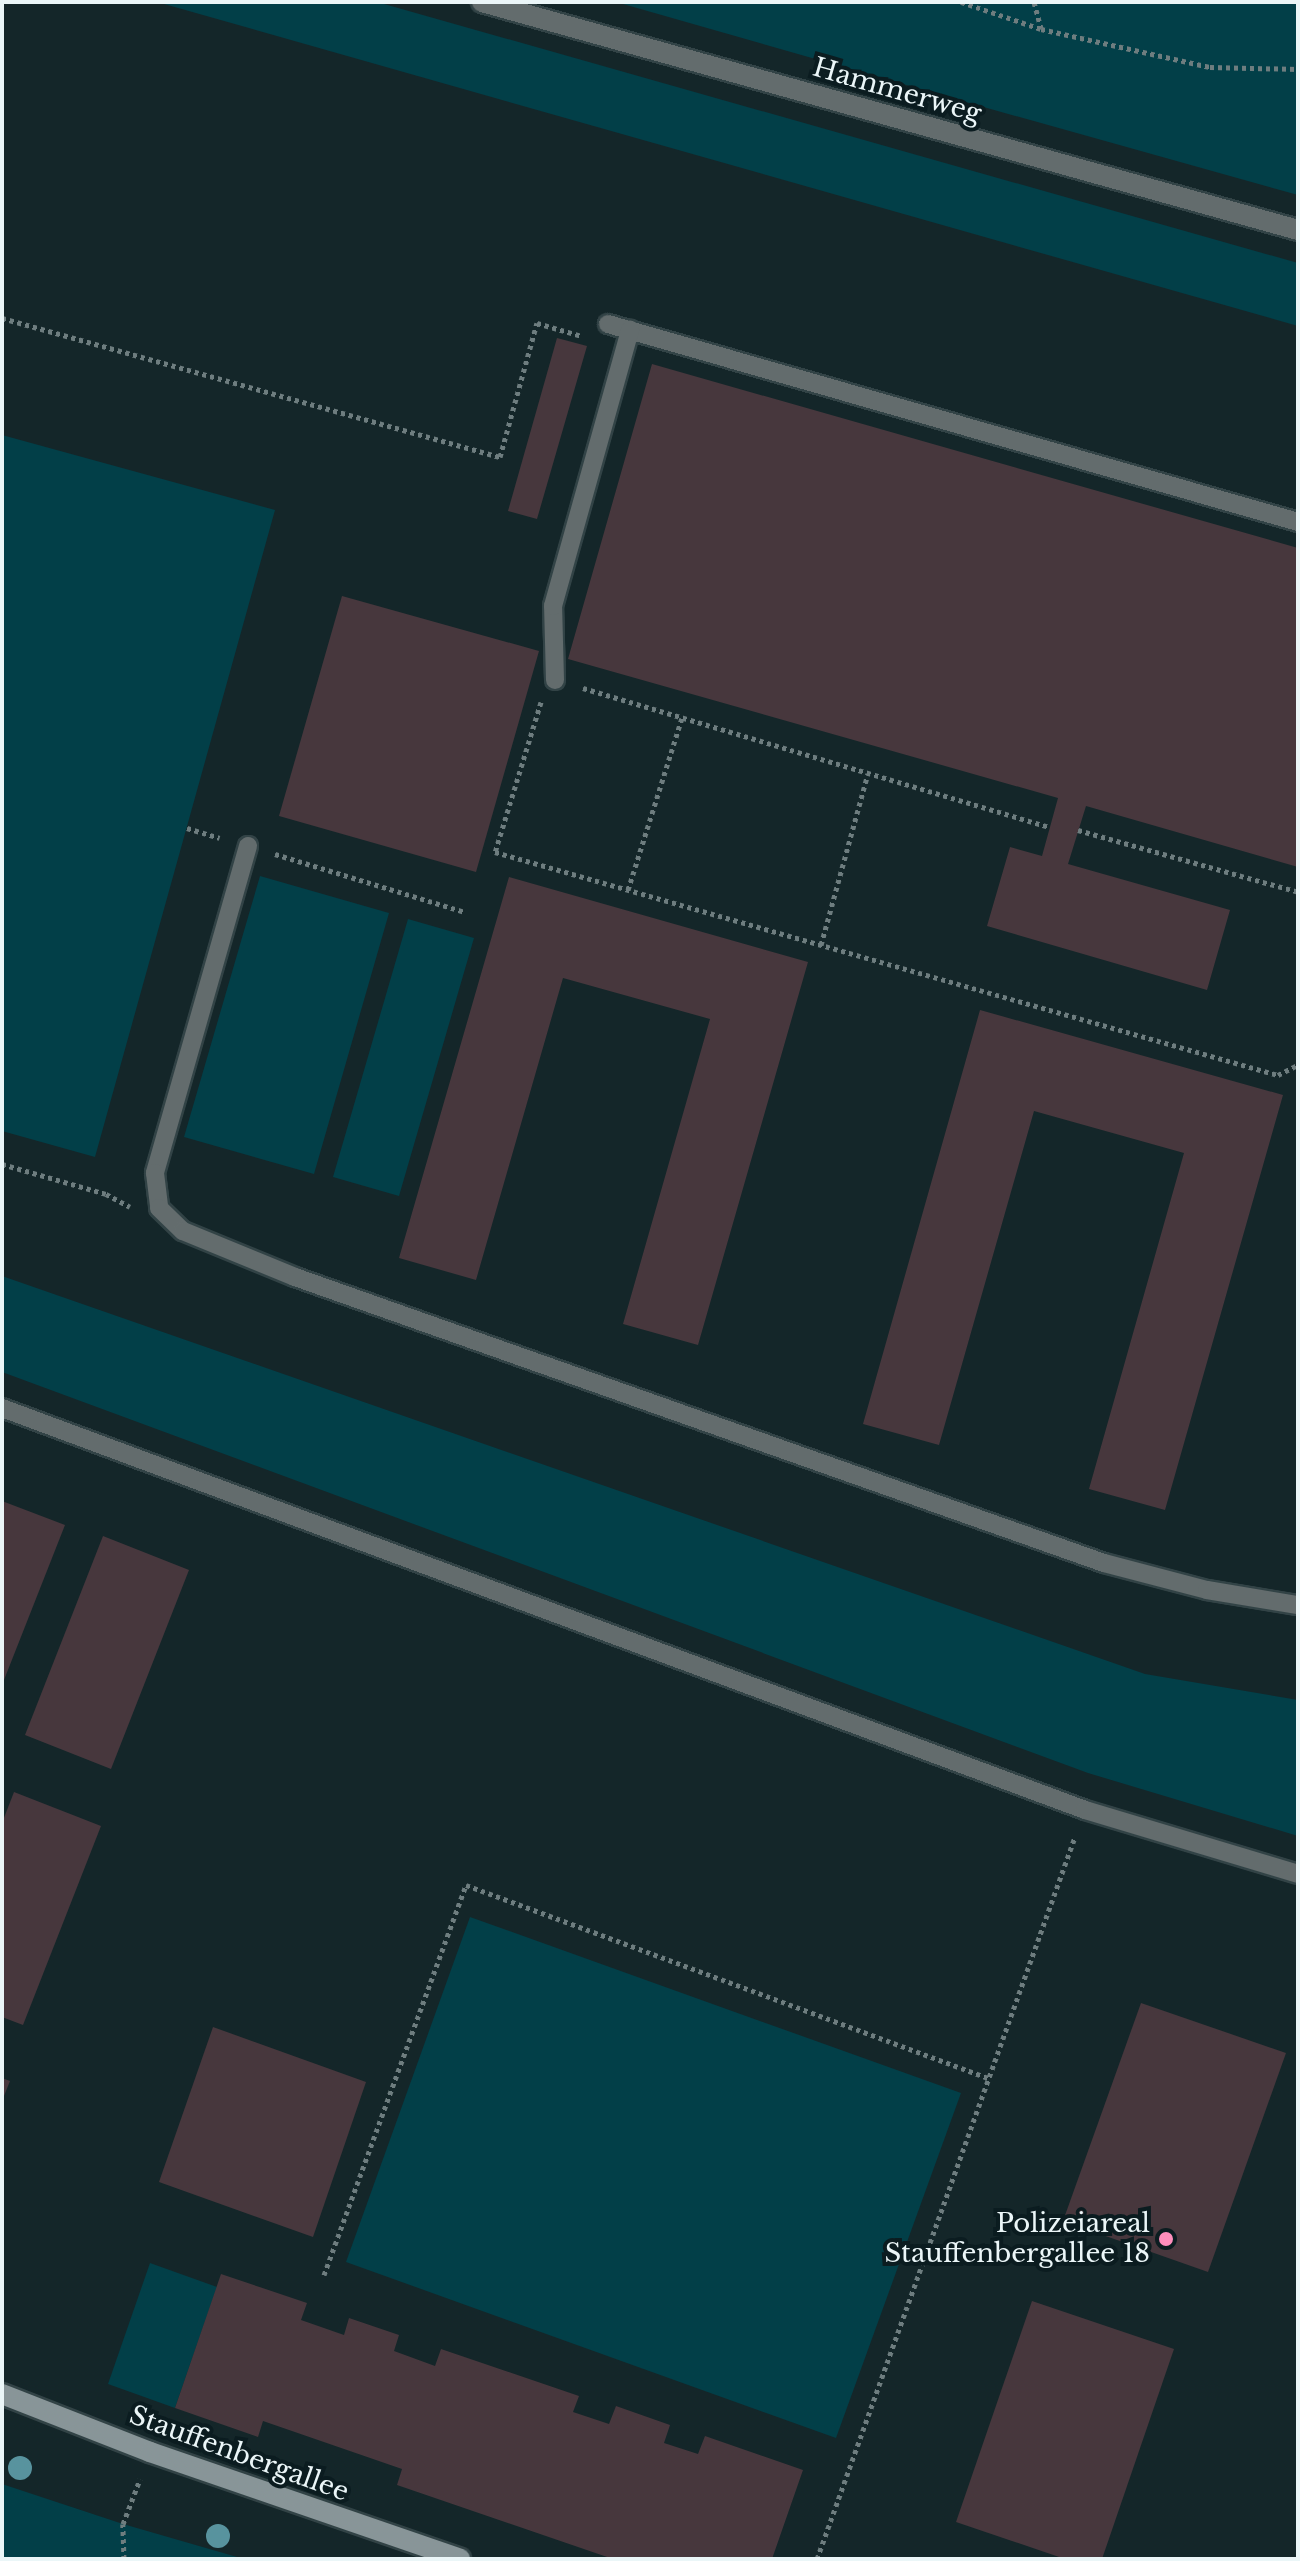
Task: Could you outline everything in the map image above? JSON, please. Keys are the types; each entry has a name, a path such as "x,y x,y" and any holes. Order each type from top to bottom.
{"main road":[{"name":"Stauffenbergallee","path":"2,2394 150,2452 460,2559"}],"street":[{"name":"Hammerweg","path":"482,2 1298,230"}],"lane":[{"path":"608,324 628,339 1298,522"},
{"path":"555,680 553,606 628,339"},
{"path":"248,846 155,1173 159,1208 183,1231 295,1277 1104,1563 1207,1590 1298,1605"},
{"path":"2,1408 1085,1810 1298,1874"}],"path":[{"path":"961,2 1041,29 1210,67 1298,69"},
{"path":"1034,2 1041,29"},
{"path":"2,318 500,457 537,323 628,339"},
{"path":"1050,827 548,678 495,852 1278,1075 1298,1065"},
{"path":"628,890 682,718"},
{"path":"821,945 868,773"},
{"path":"187,828 465,912"},
{"path":"1078,830 1298,892"},
{"path":"2,1164 106,1194 128,1207 159,1208"},
{"path":"817,2559 1085,1810"},
{"path":"324,2275 466,1885 988,2078"},
{"path":"124,2559 123,2524 150,2452"}],"shaded area":[{"path":"157,2 377,2 1298,263 1298,326"},
{"path":"616,2 1298,2 1298,195 980,106"},
{"path":"2,435 275,510 95,1157 2,1131"},
{"path":"260,876 389,913 314,1174 184,1137"},
{"path":"408,919 474,938 399,1196 333,1177"},
{"path":"2,1276 1145,1674 1298,1700 1298,1836 1088,1773 2,1372"},
{"path":"470,1917 961,2093 836,2438 346,2262"},
{"path":"150,2263 217,2287 175,2408 108,2384"},
{"path":"2,2484 123,2524 244,2559 2,2559"}],"building":[{"path":"557,338 587,346 537,519 508,511"},
{"path":"652,364 1298,548 1298,867 1086,806 1068,864 1230,910 1207,990 987,926 1010,847 1042,856 1058,798 568,659"},
{"path":"342,596 539,651 476,872 279,816"},
{"path":"509,877 808,962 698,1345 623,1324 710,1019 563,978 476,1280 399,1258"},
{"path":"980,1010 1283,1095 1165,1510 1089,1489 1184,1153 1034,1111 939,1445 863,1424"},
{"path":"2,1501 65,1525 2,1685"},
{"path":"103,1536 189,1570 111,1769 25,1735"},
{"path":"14,1792 101,1826 23,2025 2,2017 2,1823"},
{"path":"1141,2003 1286,2053 1208,2272 1063,2221"},
{"path":"213,2027 366,2082 313,2237 159,2182"},
{"path":"2,2078 10,2081 2,2101"},
{"path":"221,2274 307,2303 301,2320 344,2335 349,2318 399,2335 394,2351 435,2366 441,2349 579,2396 573,2412 609,2424 616,2406 670,2425 664,2443 698,2454 705,2436 803,2470 772,2559 613,2559 397,2485 402,2469 263,2421 258,2437 175,2408"},
{"path":"1032,2301 1174,2349 1102,2559 1065,2559 956,2522"}],"place":[{"name":"Polizeiareal Stauffenbergallee 18","path":"1166,2239"}]}
